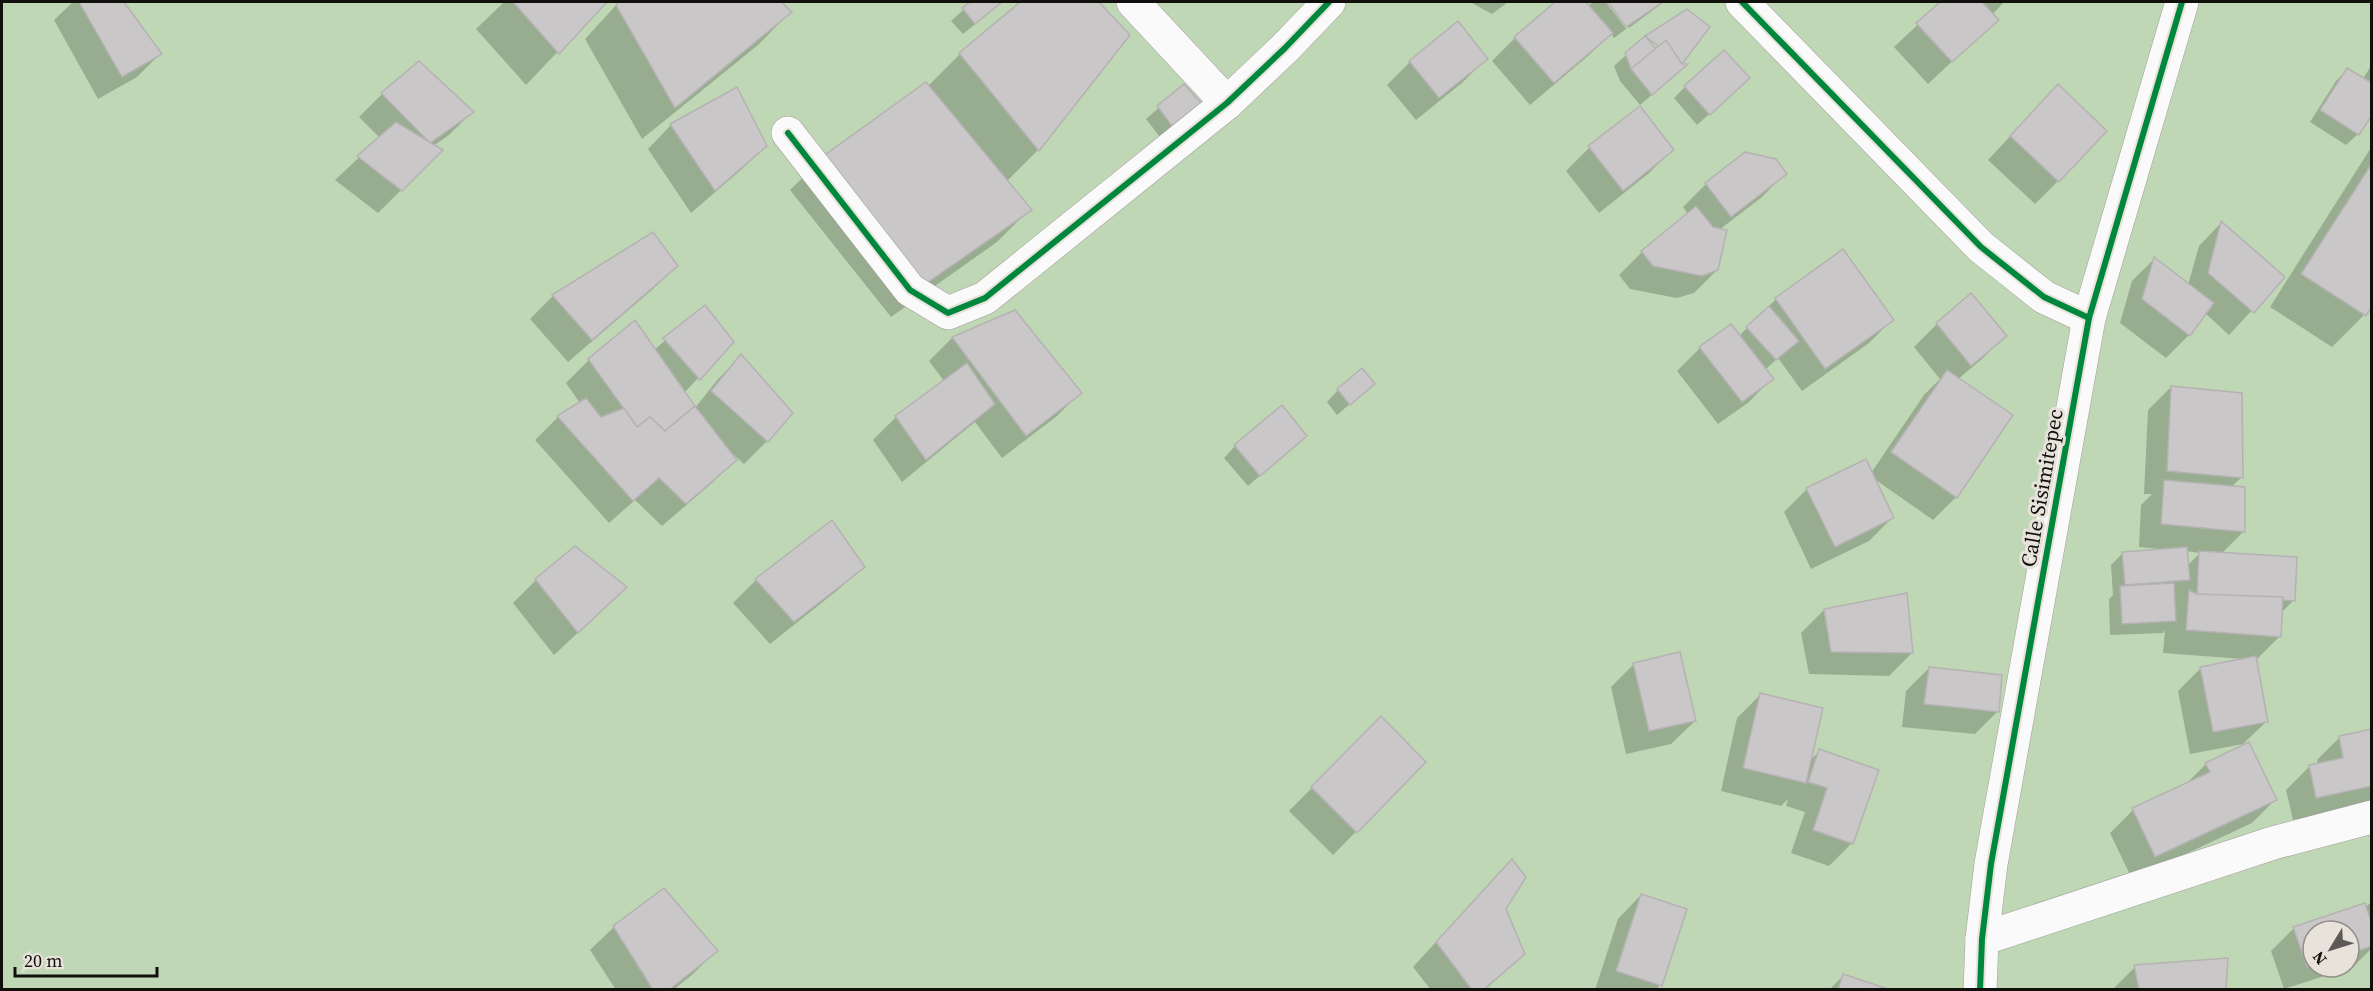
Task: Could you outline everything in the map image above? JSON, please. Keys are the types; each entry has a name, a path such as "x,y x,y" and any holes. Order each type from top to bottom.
{"street":[{"path":"1133,2 1227,103"},
{"path":"788,134 910,290 948,313 985,298 1227,103 1329,2"},
{"path":"1742,2 1982,247 2044,297 2089,318"},
{"name":"Calle Sisimitepec","path":"1980,990 1991,864 2089,318 2182,2"},
{"path":"1983,939 2273,843 2372,817"}],"green space":[{"path":"2,2 2371,2 2371,989 2,990"}],"building":[{"path":"79,2 124,2 162,54 122,77"},
{"path":"513,2 607,2 559,54"},
{"path":"619,2 781,2 792,12 675,108 616,5"},
{"path":"970,2 1002,2 975,24 962,8"},
{"path":"1020,2 1099,2 1130,35 1039,151 959,53"},
{"path":"1555,2 1586,2 1613,33 1554,83 1514,37"},
{"path":"1608,2 1663,2 1626,27"},
{"path":"1940,2 1982,2 1999,20 1952,62 1916,23"},
{"path":"1687,9 1710,27 1682,64 1645,36"},
{"path":"1458,21 1488,59 1439,98 1409,61"},
{"path":"1645,36 1656,49 1631,69 1625,53"},
{"path":"1666,40 1682,64 1688,64 1652,95 1631,69"},
{"path":"1724,50 1750,78 1710,115 1684,86"},
{"path":"419,61 474,112 430,143 381,93"},
{"path":"2347,68 2372,83 2372,115 2359,135 2320,110"},
{"path":"926,82 1032,210 924,285 822,157"},
{"path":"1184,84 1201,103 1172,126 1157,106"},
{"path":"2058,84 2107,131 2059,182 2010,136"},
{"path":"737,87 767,146 715,191 670,124"},
{"path":"1640,106 1674,150 1623,191 1588,146"},
{"path":"396,122 443,150 402,191 357,156"},
{"path":"1745,152 1776,159 1787,174 1731,217 1705,183"},
{"path":"2372,163 2372,306 2366,316 2301,274"},
{"path":"1696,206 1713,227 1727,230 1718,270 1702,276 1653,266 1641,251"},
{"path":"2221,221 2285,277 2254,313 2208,273"},
{"path":"653,232 678,266 592,340 552,295"},
{"path":"1843,249 1894,320 1825,369 1775,298"},
{"path":"2154,257 2214,303 2190,336 2142,299"},
{"path":"1971,293 2007,336 1971,366 1936,323"},
{"path":"705,305 734,342 700,380 663,338"},
{"path":"1769,306 1799,341 1776,360 1746,327"},
{"path":"1015,310 1082,393 1026,436 952,337"},
{"path":"635,320 695,406 665,431 650,417 637,427 588,359"},
{"path":"1731,324 1774,379 1742,402 1699,347"},
{"path":"741,354 793,413 768,442 711,391"},
{"path":"967,363 995,404 926,460 895,416"},
{"path":"1362,368 1375,384 1350,405 1337,389"},
{"path":"1947,370 2013,415 1957,498 1891,452"},
{"path":"2171,386 2242,393 2243,478 2167,471"},
{"path":"586,398 601,417 624,408 637,427 650,417 665,431 695,406 737,460 686,504 659,478 633,501 557,416"},
{"path":"1282,405 1307,436 1260,476 1234,445"},
{"path":"1866,459 1894,518 1835,547 1806,488"},
{"path":"2164,480 2245,487 2245,532 2161,524"},
{"path":"832,520 865,567 794,622 755,579"},
{"path":"575,546 627,587 578,633 535,579"},
{"path":"2187,547 2190,580 2125,585 2122,552"},
{"path":"2199,551 2297,557 2295,601 2197,594"},
{"path":"2174,583 2176,621 2122,624 2120,586"},
{"path":"2189,590 2197,594 2283,597 2281,637 2186,630"},
{"path":"1907,593 1913,653 1831,652 1824,609"},
{"path":"1680,652 1696,721 1649,731 1633,663"},
{"path":"2256,656 2268,722 2213,732 2200,667"},
{"path":"1929,667 2002,675 1999,712 1924,704"},
{"path":"1760,693 1823,708 1806,783 1743,768"},
{"path":"1381,716 1426,762 1357,833 1311,787"},
{"path":"2372,729 2372,786 2316,798 2309,765 2343,758 2339,736"},
{"path":"2249,742 2277,800 2155,857 2132,808 2210,772 2205,763"},
{"path":"1819,749 1879,770 1853,844 1813,830 1827,788 1808,782"},
{"path":"1512,859 1526,877 1506,909 1525,954 1483,990 1472,990 1436,942"},
{"path":"664,888 718,951 669,990 653,990 613,926"},
{"path":"1641,894 1687,909 1662,986 1616,971"},
{"path":"2365,903 2372,924 2372,946 2361,950 2361,919 2317,919"},
{"path":"2301,924 2301,950 2293,927"},
{"path":"2228,958 2226,990 2139,990 2134,965"},
{"path":"1843,974 1891,990 1838,990"}],"cycle path":[{"path":"788,133 910,290 948,313 985,298 1227,103 1329,2"},
{"path":"1742,2 1981,247 2044,297 2089,318"},
{"path":"1980,990 1982,939 1991,864 2089,318 2182,2"}]}
